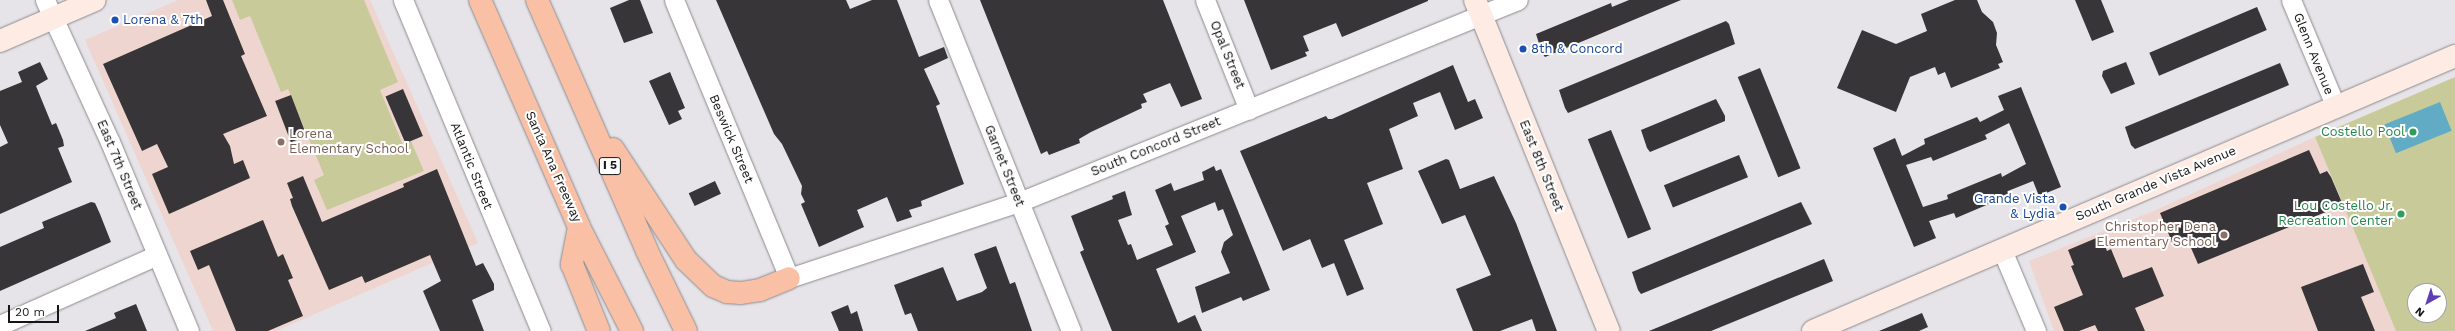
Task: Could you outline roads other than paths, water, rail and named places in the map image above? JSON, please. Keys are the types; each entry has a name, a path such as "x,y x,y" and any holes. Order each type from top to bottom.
{"highway":[{"name":"Santa Ana Freeway","path":"480,0 579,227 632,331"},
{"name":"I 5","path":"537,0 646,251 686,331"},
{"path":"579,96 686,260 700,276 727,292 741,293 760,290 789,278"},
{"path":"579,227 572,264 599,331"}],"street":[{"path":"0,41 49,9 95,0"},
{"name":"Atlantic Street","path":"403,0 541,331"},
{"name":"Beswick Street","path":"674,0 789,278"},
{"name":"Garnet Street","path":"938,0 1070,331"},
{"name":"Opal Street","path":"1206,0 1249,110"},
{"name":"South Concord Street","path":"789,278 1019,202 1249,110 1478,8 1518,0"},
{"name":"Glenn Avenue","path":"2292,0 2336,107"},
{"name":"East 8th Street","path":"1478,8 1609,331"},
{"name":"East 7th Street","path":"49,9 110,142 189,331"},
{"name":"South Grande Vista Avenue","path":"1813,331 2455,56"},
{"path":"2002,250 2036,331"},
{"path":"0,325 157,254"}],"water":[{"path":"2440,102 2452,131 2396,153 2384,124"}],"place":[{"name":"Lorena & 7th","path":"115,20"},
{"name":"8th & Concord","path":"1523,49"},
{"name":"Costello Pool","path":"2413,132"},
{"name":"Lorena Elementary School","path":"281,142"},
{"name":"Grande Vista & Lydia","path":"2063,207"},
{"name":"Lou Costello Jr. Recreation Center","path":"2401,214"},
{"name":"Christopher Dena Elementary School","path":"2224,235"}]}
